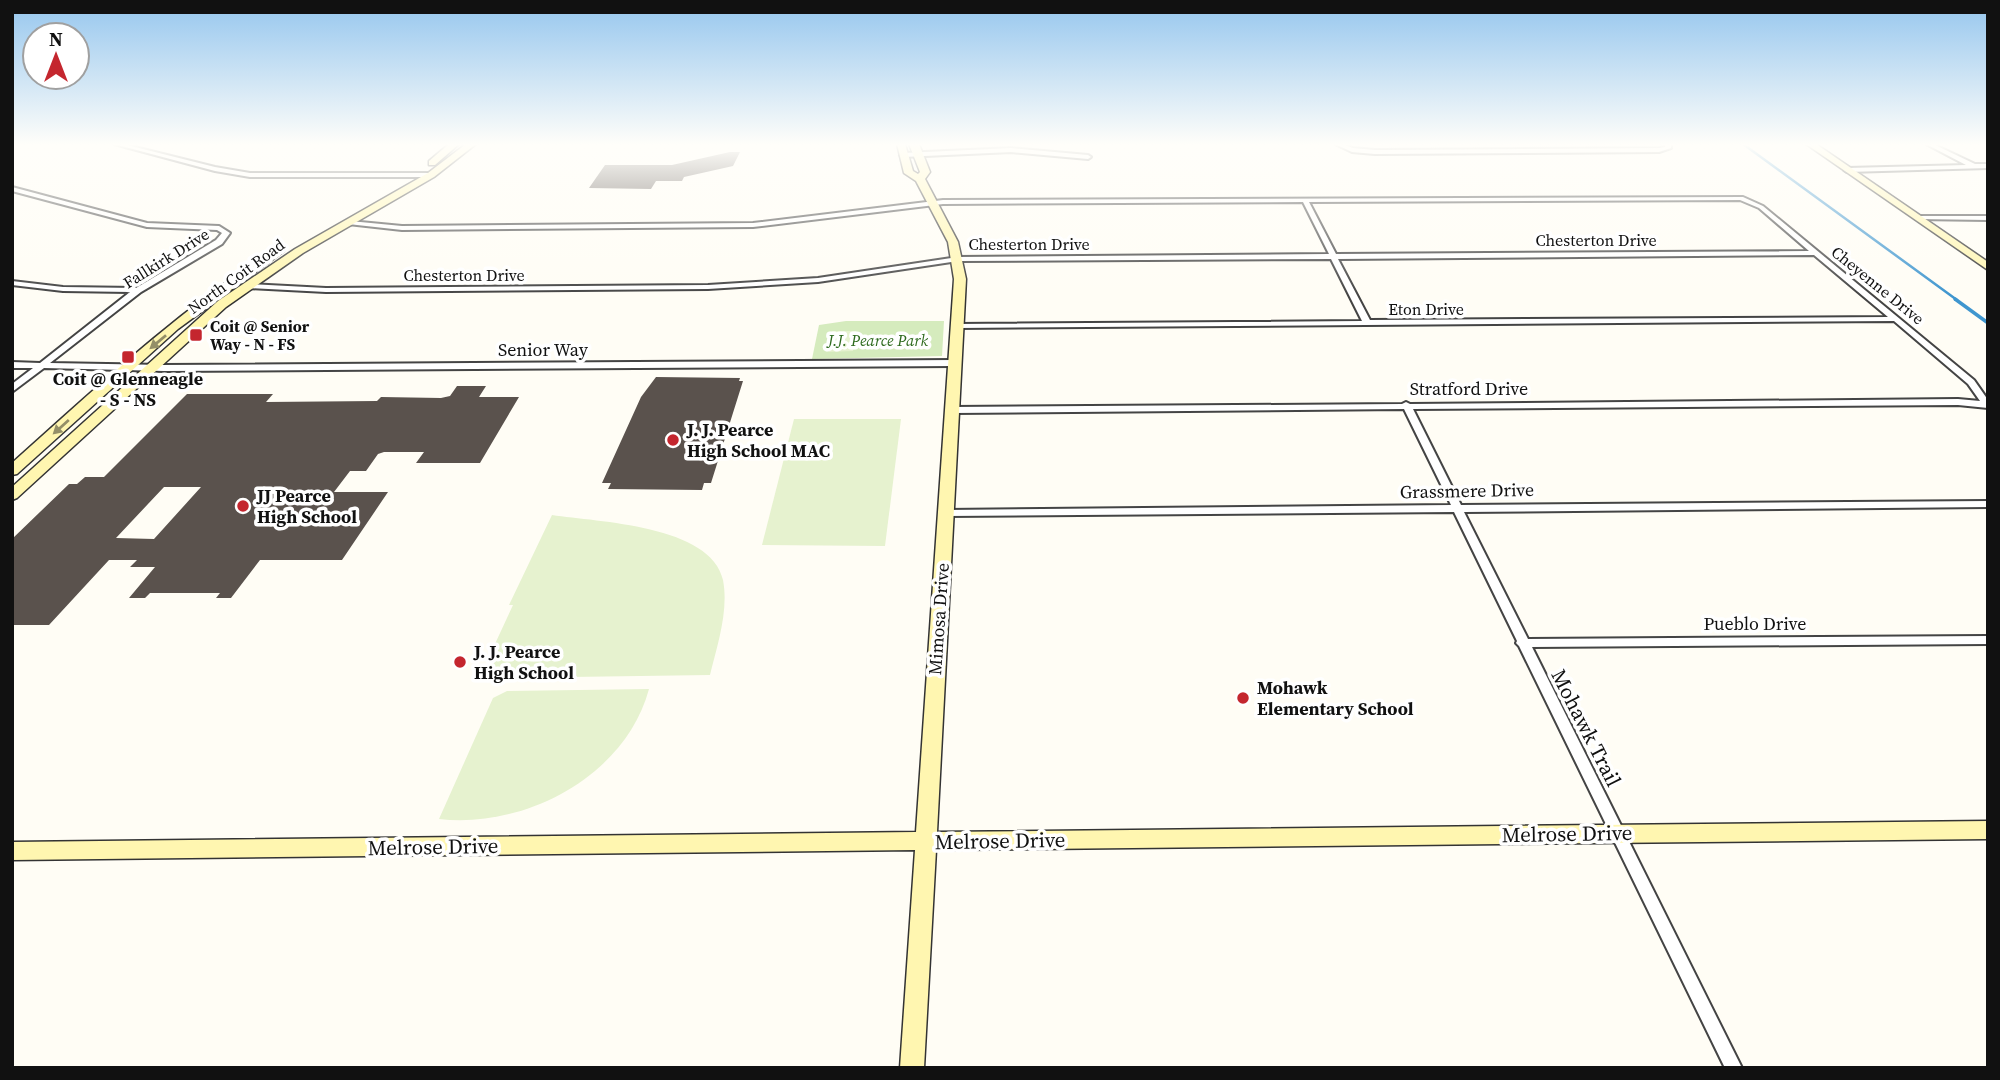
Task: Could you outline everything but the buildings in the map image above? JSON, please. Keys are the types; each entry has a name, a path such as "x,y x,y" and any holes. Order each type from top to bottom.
{"street":[{"name":"Fallkirk Drive","path":"12,389 138,290 219,242 226,233 219,228 129,221 32,194"},
{"name":"North Coit Road","path":"12,471 130,366 230,283 380,194"},
{"name":"North Coit Road","path":"12,495 222,304 398,194"},
{"name":"Mimosa Drive","path":"912,1068 957,326 958,258 929,194"},
{"path":"1888,194 1988,260"},
{"name":"Cheyenne Drive","path":"1306,200 1741,198 1761,207 1971,382 1987,405"},
{"path":"350,223 402,229 753,225 934,203 1306,200 1367,323"},
{"path":"1922,218 1988,218"},
{"path":"1922,218 1988,267"},
{"name":"Chesterton Drive","path":"247,286 326,290 708,287 818,280 958,258 1814,253"},
{"path":"12,282 63,289 138,290"},
{"name":"Eton Drive","path":"957,326 1895,319"},
{"name":"Senior Way","path":"12,365 151,367 955,363"},
{"name":"Stratford Drive","path":"953,410 1944,402 1987,405"},
{"name":"Mohawk Trail","path":"1406,405 1734,1068"},
{"name":"Grassmere Drive","path":"946,513 1988,504"},
{"name":"Pueblo Drive","path":"1522,643 1988,640"},
{"name":"Melrose Drive","path":"12,851 1988,830"}],"green space":[{"name":"J.J. Pearce Park","path":"846,321 944,321 942,356 812,359 819,325"},
{"path":"832,331 856,331 853,351 829,352"},
{"path":"794,419 901,419 885,546 762,545"},
{"path":"552,515 623,524 676,537 698,548 714,562 723,580 724,604 710,675 570,677 569,669 500,670 490,667 488,659 513,605 509,605"},
{"path":"649,689 637,720 619,747 595,771 568,790 538,805 505,815 472,820 439,819 493,698 507,691"}],"waterway":[{"path":"1812,194 1957,300"},
{"path":"1955,299 1988,323"}],"place":[{"name":"Coit @ Senior Way - N - FS","path":"196,335"},
{"name":"Coit @ Glenneagle - S - NS","path":"128,357"},
{"name":"J. J. Pearce High School MAC","path":"673,440"},
{"name":"JJ Pearce High School","path":"243,506"},
{"name":"J. J. Pearce High School","path":"460,662"},
{"name":"Mohawk Elementary School","path":"1243,698"}]}
